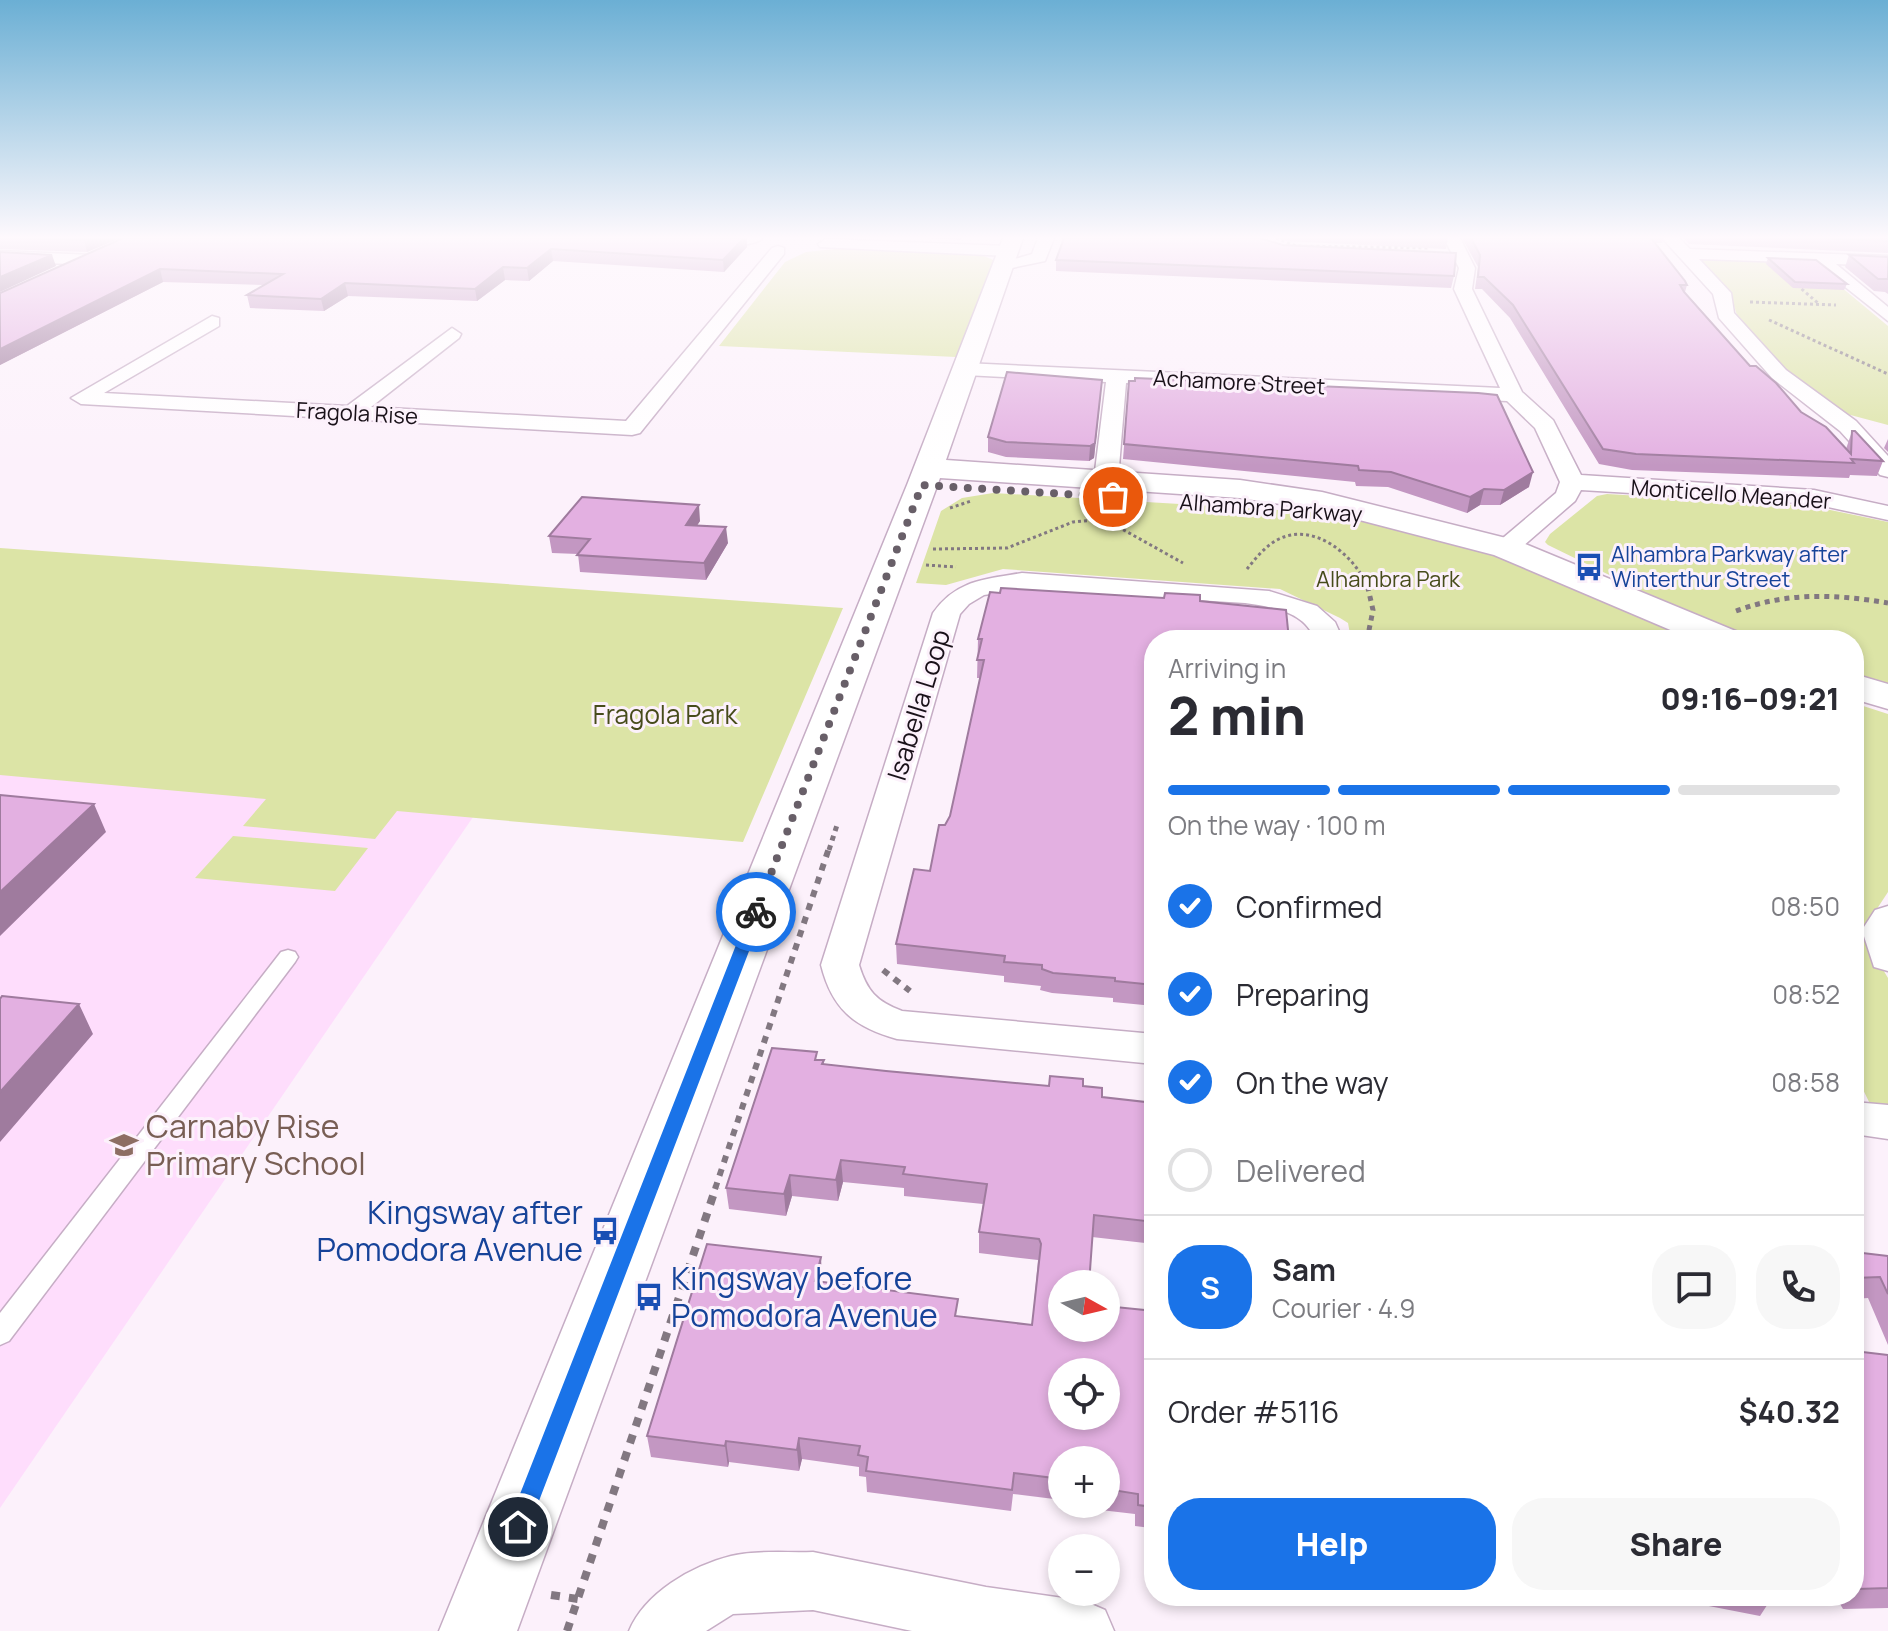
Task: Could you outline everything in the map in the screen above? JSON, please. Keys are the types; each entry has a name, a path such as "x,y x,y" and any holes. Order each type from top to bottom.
{"street":[{"name":"Fragola Rise","path":"212,322 81,398 632,428 726,314"},
{"path":"478,1631 931,490 965,369 985,314"},
{"path":"1475,314 1513,395 1545,425 1572,482 1567,496 1506,548"},
{"path":"1725,314 1779,374 1848,426 1888,470"},
{"path":"351,413 452,334"},
{"name":"Achamore Street","path":"965,369 1513,395"},
{"path":"1106,479 1117,376"},
{"path":"1848,426 1875,427"},
{"name":"Alhambra Parkway","path":"931,490 1106,479 1240,489 1322,501 1506,548 1725,628"},
{"name":"Monticello Meander","path":"1572,482 1814,497 1887,511"},
{"name":"Alhambra Parkway","path":"931,490 1260,505 1381,516"},
{"name":"Isabella Loop","path":"1144,1048 897,1025 860,1011 846,991 840,965 947,613 959,598 977,588 1022,581 1245,595 1299,607 1325,630"},
{"path":"1864,689 1888,697"},
{"path":"1888,918 1881,930 1888,958"},
{"path":"1864,1119 1888,1122"},
{"path":"659,1631 697,1600 732,1585 782,1581 813,1581 986,1617 1084,1631"}],"lane":[{"path":"0,1333 288,957"}],"path":[{"path":"1757,315 1888,374"},
{"path":"931,490 946,510 979,499"},
{"path":"921,576 932,548 996,550 1073,522 1104,519 1154,550 1191,567"},
{"path":"1246,570 1280,538 1297,533 1318,538 1360,569 1374,608 1369,630"},
{"path":"1725,628 1776,596 1836,595 1888,603"},
{"path":"567,1631 840,818"}],"shaded area":[{"name":"Carnaby Rise Primary School","path":"0,761 497,782 0,1508"}],"green space":[{"path":"744,314 974,314 956,357 719,346"},
{"path":"1874,314 1888,326 1888,425 1843,413 1791,375 1737,315"},
{"name":"Alhambra Park","path":"993,493 1381,516 1506,548 1683,630 1349,630 1348,623 1340,618 1280,589 1003,569 946,585 916,583 941,511 962,498"},
{"path":"1607,494 1811,506 1888,522 1888,692 1864,685 1864,630 1722,630 1545,542 1550,534 1597,496"},
{"name":"Fragola Park","path":"0,548 843,608 743,842 397,811 375,839 243,826 266,799 0,775"},
{"path":"1864,706 1888,714 1888,892 1867,924 1864,938"},
{"path":"233,836 368,848 335,891 195,878"},
{"path":"1864,938 1888,978 1888,1107 1871,1106 1864,1092"}],"building":[{"path":"0,314 70,314 0,349"},
{"path":"1519,314 1704,314 1750,366 1756,366 1776,383 1801,412 1826,427 1851,454 1852,431 1855,431 1883,461 1851,459 1854,463 1636,454 1603,449"},
{"path":"1007,372 1102,380 1095,443 1090,446 1006,442 988,437"},
{"path":"1135,378 1497,395 1533,472 1504,490 1484,489 1470,497 1391,472 1359,470 1358,466 1124,444 1129,381 1135,381"},
{"path":"582,497 699,505 686,525 726,527 704,563 577,555 590,539 549,536"},
{"path":"1001,588 1164,598 1165,593 1200,595 1200,601 1286,610 1288,630 1144,630 1144,984 1115,981 1115,978 1053,973 1042,969 1042,965 1004,962 1005,956 896,944 914,869 930,871 939,825 945,825 950,816 984,660 977,660 982,639 978,639 990,592 1000,593"},
{"path":"0,795 94,804 0,892"},
{"path":"2,996 79,1004 0,1092 0,999"},
{"path":"772,1048 817,1052 815,1060 824,1060 822,1064 886,1071 1049,1086 1050,1076 1083,1079 1083,1086 1102,1088 1102,1097 1144,1102 1144,1221 1094,1215 1090,1270 1048,1270 1048,1342 1120,1342 1120,1307 1144,1310 1144,1506 1138,1505 1138,1494 1120,1491 1120,1446 1048,1446 1048,1477 1014,1473 1012,1490 866,1471 868,1457 858,1455 860,1446 799,1438 797,1450 726,1441 725,1446 647,1436 707,1244 821,1257 815,1281 958,1299 955,1316 1032,1325 1041,1244 1039,1239 979,1232 987,1184 903,1174 905,1167 841,1160 836,1180 790,1175 784,1194 726,1188"},
{"path":"1864,1253 1888,1256 1888,1294 1880,1277 1864,1278"},
{"path":"1864,1352 1888,1355 1888,1588 1864,1589"}],"way so far":[{"path":"756,912 922,485 1113,497"}],"place":[{"name":"Alhambra Parkway after Winterthur Street","path":"1589,567"},
{"name":"Carnaby Rise Primary School","path":"124,1145"},
{"name":"Kingsway after Pomodora Avenue","path":"605,1231"},
{"name":"Kingsway before Pomodora Avenue","path":"649,1297"}],"route":[{"path":"518,1527 756,912"}]}
